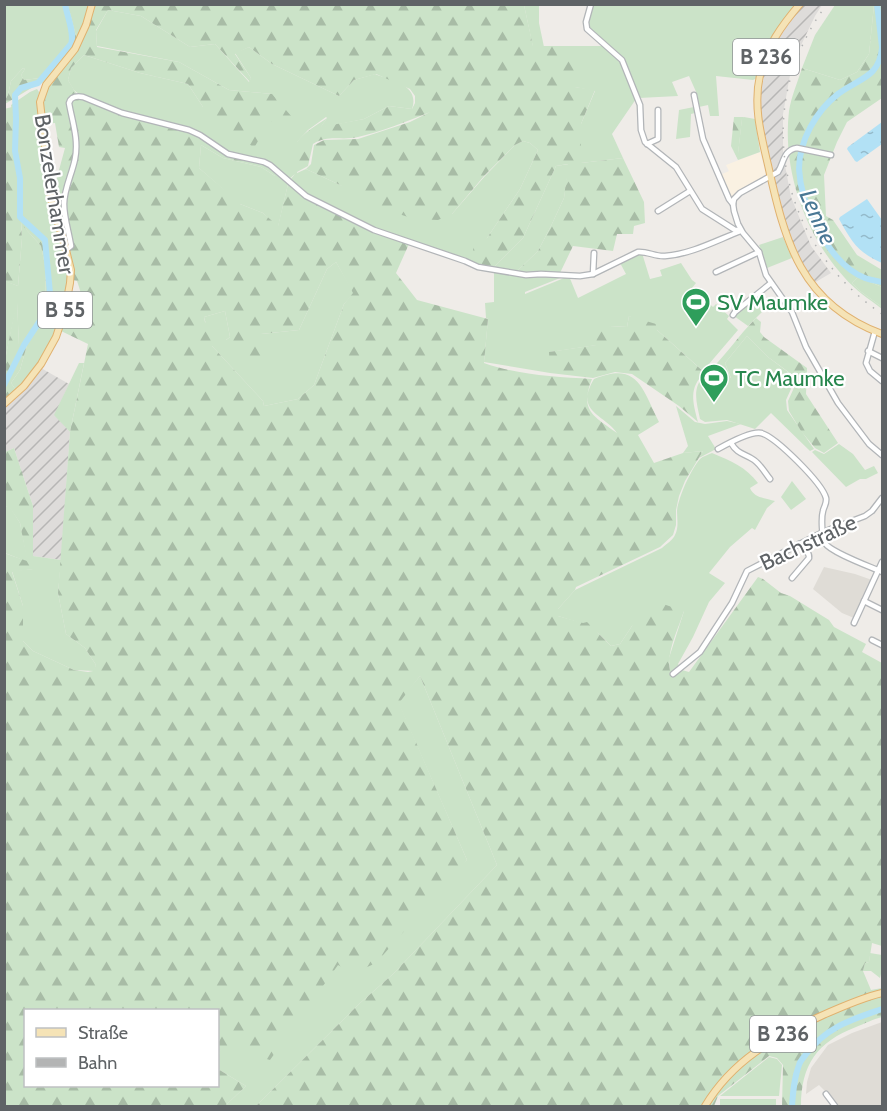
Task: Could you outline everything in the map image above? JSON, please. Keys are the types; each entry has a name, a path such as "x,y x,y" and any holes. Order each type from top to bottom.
{"main road":[{"name":"Bonzelerhammer","path":"4,404 32,377 47,354 56,337 70,283 71,270 51,199 40,105 43,90 75,49 86,25 92,4"},
{"name":"B 236","path":"800,4 780,29 766,56 758,86 758,119 770,177 785,234 806,276 836,309 882,334"},
{"name":"B 236","path":"705,1107 729,1074 761,1047 827,1013 882,993"}],"street":[{"path":"591,4 586,22 587,29 622,60 639,103 642,136 647,144 676,167 705,211 735,230 741,231"},
{"path":"694,95 703,139 733,204"},
{"path":"66,250 71,246 63,206 75,157 76,142 69,103 77,96 122,113 189,130 228,154 270,165 311,199 380,233 478,267 526,275 580,276 593,274 638,252 662,257 680,254 741,231"},
{"path":"647,144 658,139 658,110"},
{"path":"828,154 792,149 782,160 780,169 734,199 734,211 741,231 759,252 766,275 792,312 806,347 838,402 869,444 882,455"},
{"path":"658,211 690,191"},
{"path":"716,272 759,252"},
{"path":"593,274 594,253"},
{"path":"733,315 771,283"},
{"path":"875,331 866,363 882,381"},
{"path":"868,351 882,358"},
{"path":"717,449 751,434 760,433 777,442 818,485 825,496 826,502 822,512 823,541 832,550 880,571"},
{"path":"731,443 736,451 760,465 770,479"},
{"name":"Bachstraße","path":"673,674 700,652 732,603 747,571 823,532 865,516 882,498"},
{"path":"792,578 810,556 799,544"},
{"path":"854,623 880,571 882,562"},
{"path":"864,601 882,610"},
{"path":"872,640 882,645"},
{"path":"826,1094 835,1107"}],"shaded area":[{"path":"802,5 822,5 792,64 783,114 783,155 791,197 811,246 831,273 814,283 807,274 786,231 761,128 759,99 763,70 777,36"},
{"path":"760,152 766,174 737,191 732,197 729,195 720,175 729,171 726,165"},
{"path":"41,368 69,384 55,415 70,432 61,560 33,556 33,506 14,448 5,452 5,407"},
{"path":"824,567 872,580 854,618 842,613 813,589"},
{"path":"882,1022 882,1106 836,1106 819,1085 806,1094 811,1068 828,1045"}],"green space":[{"path":"5,5 64,5 71,40 40,78 24,80 21,75 25,69 23,68 11,81 5,100"},
{"path":"64,5 68,5 77,40 66,58 44,82 5,104 11,81 23,68 25,69 21,75 24,80 40,78 71,40"},
{"path":"68,5 90,5 77,40"},
{"path":"94,5 524,5 533,46 575,46 575,87 595,90 581,124 581,163 623,158 644,202 645,223 634,226 633,234 617,234 613,251 573,246 560,273 515,273 538,251 551,226 564,198 568,164 556,166 523,238 492,269 477,266 472,256 474,245 487,238 520,189 538,150 530,143 523,141 515,145 484,176 452,214 438,220 414,219 375,206 340,185 306,169 311,164 314,145 324,140 358,139 410,122 430,112 367,135 330,138 319,141 313,144 308,166 297,172 292,158 295,145 304,135 327,118 321,127 364,119 389,106 412,109 415,96 410,89 376,74 354,80 339,96 272,64 249,47 235,54 251,78 250,82 215,44 190,47 141,16 108,10 96,30 97,47 179,62 229,90 272,94 292,117 269,122 254,148 203,107 188,84 140,73 84,55 71,68 68,80 79,98 121,115 189,130 228,155 265,163 309,199 409,244 396,273 417,300 488,319 484,363 523,373 592,379 587,399 594,379 620,373 637,381 659,422 638,435 654,463 683,453 703,451 679,496 673,535 660,547 576,587 558,609 558,616 587,622 611,646 620,644 632,626 660,603 684,611 670,653 672,676 682,670 689,672 758,577 829,620 834,627 866,644 862,652 882,663 882,946 872,943 869,962 865,963 863,971 871,990 882,988 882,1017 842,1033 821,1048 808,1067 804,1078 801,1106 782,1106 783,1065 777,1058 769,1056 718,1096 714,1106 256,1106 359,1004 393,974 497,865 420,676 399,703 467,860 376,963 354,973 338,965 270,1060 223,1046 219,1055 219,1009 24,1009 24,1087 219,1087 219,1070 246,1086 225,1106 5,1106 4,553 27,561 20,523 10,508 5,506 5,452 14,448 33,506 33,569 12,572 23,606 23,641 33,651 74,670 93,671 96,665 85,648 66,634 58,593 70,432 88,344 61,331 63,324 67,327 78,317 82,301 77,281 72,280 53,192 65,148 59,147 55,123 45,124 43,100 47,88 66,64","holes":["201,145 223,158 261,167 288,184 278,226 263,213 240,204 242,194 226,191 199,168","336,262 353,293 344,304 314,385 298,399 264,406 263,401 212,346 219,331 205,322 204,317 225,311 230,337 225,341 255,376 261,376 261,334 299,330 327,269","587,399 593,411 617,433 591,412 588,406"]},
{"path":"524,5 539,5 539,23 544,47 533,47"},
{"path":"592,5 797,5 780,25 762,59 757,78 753,80 716,76 719,116 710,116 708,105 699,107 697,94 689,76 672,82 678,96 639,98 623,59 587,27"},
{"path":"835,5 874,5 869,54 857,72 840,80 802,68 815,35"},
{"path":"874,5 882,5 882,98 847,122 824,175 826,216 833,220 857,255 882,270 882,287 858,277 852,283 882,309 848,282 818,241 799,200 789,156 788,133 790,106 802,68 840,80 857,72 869,54"},
{"path":"108,10 141,16 190,47 215,44 249,82 251,78 235,53 249,47 272,64 339,96 354,80 375,74 409,89 412,94 412,109 389,106 364,119 320,128 326,117 308,130 297,142 297,173 306,169 340,185 452,214 515,145 523,141 530,143 538,150 520,189 487,238 477,266 381,232 311,199 289,181 295,174 288,180 276,170 228,154 77,93 68,80 71,68 84,55 140,73 188,84 203,107 272,94 229,90 179,62 97,46 96,31"},
{"path":"575,46 605,46 620,59 636,99 612,134 623,158 581,163 581,124 595,91 575,87"},
{"path":"37,89 43,161 67,259 67,289 53,337 27,379 16,390 11,383 20,370 27,345 53,304 49,261 50,242 24,227 41,246 45,265 46,307 19,346 17,303 5,356 5,281 18,286 22,238 17,152 11,105"},
{"path":"12,107 22,179 22,238 18,286 4,281 4,109"},
{"path":"694,107 695,113 691,114 690,137 676,139 679,110"},
{"path":"734,117 744,117 738,154 731,146"},
{"path":"742,118 755,119 760,152 738,160 733,150 738,153"},
{"path":"201,145 223,158 261,167 275,176 278,175 288,184 278,227 263,213 240,204 199,168"},
{"path":"569,164 564,198 538,251 515,273 492,269 523,238 556,166"},
{"path":"23,226 34,227 51,242 49,261 53,304 27,345 20,370 11,383 16,390 5,400 5,356 17,299 19,345 46,307 45,265 41,246"},
{"path":"783,237 792,258 767,268 759,245"},
{"path":"642,253 650,279 662,276 660,270 681,263 696,283 692,288 713,307 716,304 729,316 727,319 738,330 703,371 657,330 629,316 627,327 610,326 597,345 550,352 550,373 484,362 488,319 485,303 494,302 494,271 565,276 525,292 525,294 569,276 578,298 626,274 619,261"},
{"path":"336,262 354,293 344,304 314,385 298,399 264,406 263,401 212,346 204,317 225,311 230,337 226,340 261,375 261,334 299,330 327,269"},
{"path":"858,277 882,287 882,307 852,283"},
{"path":"759,295 768,306 748,326 734,316"},
{"path":"629,316 656,324 657,330 705,373 696,384 693,396 698,422 632,374 615,372 593,378 550,373 549,352 596,345 597,329 610,326 627,327"},
{"path":"756,318 761,322 760,332 764,337 807,368 806,394 838,443 824,453 815,448 789,411 788,401 798,379 768,357 747,336 725,363 731,379 705,375"},
{"path":"747,336 768,357 796,378 786,400 787,410 814,449 810,451 771,413 755,429 727,420 705,422 700,419 696,396 698,385 705,375 731,378 725,363"},
{"path":"79,363 84,363 70,432 54,415"},
{"path":"676,406 695,422 705,424 727,421 741,424 708,436 716,449 699,458 703,451 683,453 688,446"},
{"path":"839,444 853,454 865,470 874,466 878,473 846,487 812,452 815,450 824,454"},
{"path":"712,453 738,465 753,477 758,483 750,488 754,494 775,501 767,508 755,530 752,528 730,547 709,573 725,583 709,602 678,664 680,667 670,674 669,658 684,611 632,626 620,644 611,646 587,626 558,616 558,609 575,590 662,548 674,537 678,505 685,484 700,459"},
{"path":"792,481 806,499 791,510 781,497"},
{"path":"4,506 10,507 20,523 28,562 5,553"},
{"path":"33,556 61,560 58,593 66,634 85,648 96,665 94,671 74,670 33,651 23,641 23,606 12,571 33,569"},
{"path":"420,676 497,865 393,974 359,1004 256,1106 225,1106 246,1086 219,1070 219,1054 222,1046 338,964 467,860 398,702"},
{"path":"870,953 882,955 880,978 871,971 863,971 865,963 869,962"},
{"path":"769,1057 777,1059 782,1065 779,1096 720,1096"},
{"path":"720,1099 776,1099 776,1106 720,1106"}],"water":[{"path":"882,122 882,144 857,162 855,161 848,147"},
{"path":"867,199 882,220 882,263 856,246 839,219"}],"waterway":[{"path":"4,385 24,345 51,304 45,240 20,217 20,178 15,151 15,95 21,88 38,83 71,44 71,30 65,4"},
{"name":"Lenne","path":"877,4 882,47"},
{"name":"Lenne","path":"882,48 877,66 872,72 838,94 816,118 802,148 799,169 802,191 810,213 830,249 849,269 867,279 882,282"},
{"name":"Lenne","path":"792,1106 795,1080 800,1064 815,1044 841,1025 882,1009"}],"railway":[{"path":"827,4 803,44 788,86 783,129 787,171 799,212 819,250 847,285 882,314"}],"place":[{"name":"SV Maumke","path":"696,328"},
{"name":"TC Maumke","path":"714,404"}]}
